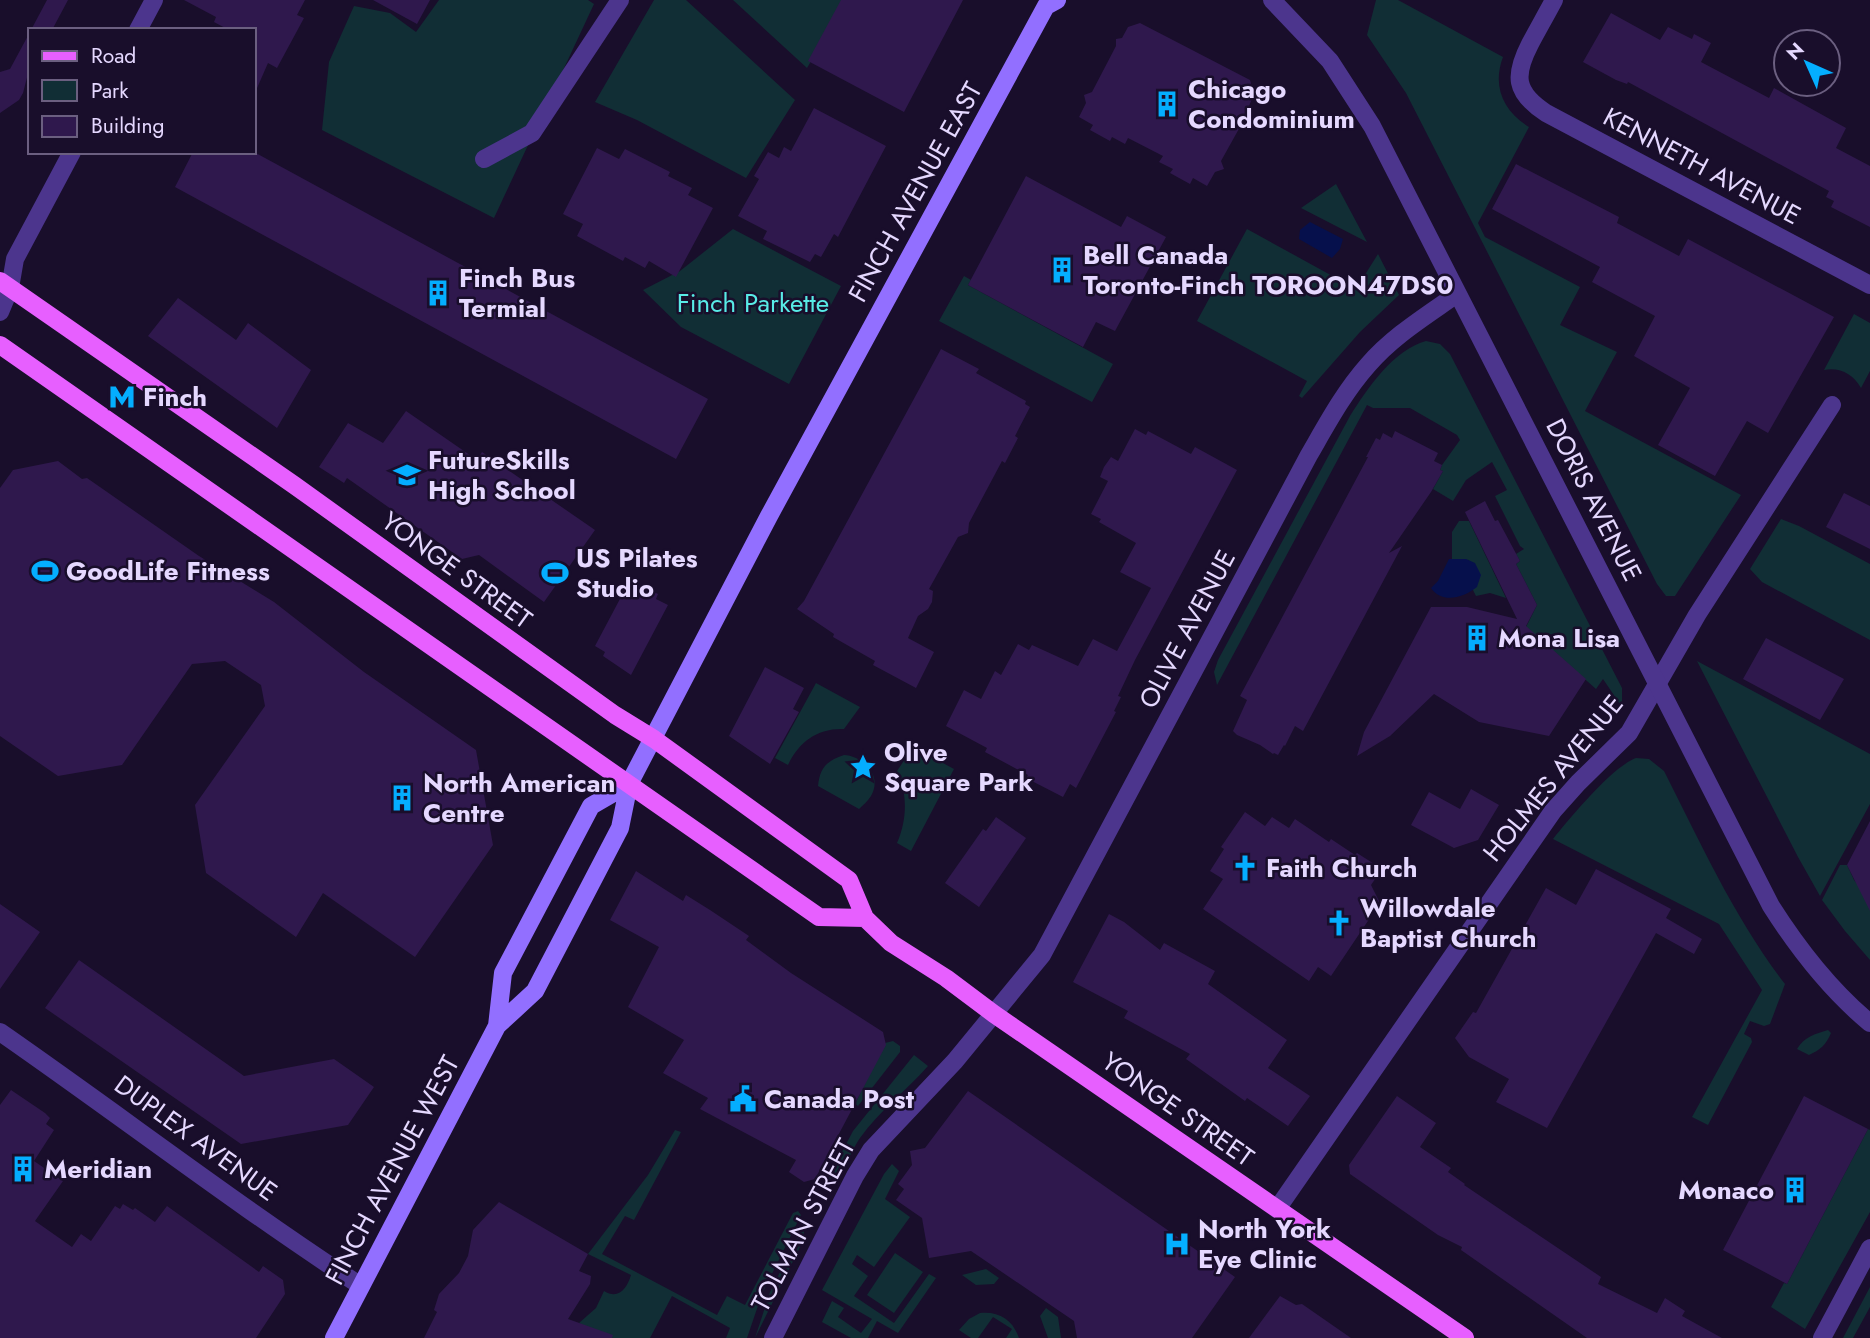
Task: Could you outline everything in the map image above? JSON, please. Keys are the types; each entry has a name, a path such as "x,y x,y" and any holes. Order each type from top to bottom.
{"main road":[{"name":"FINCH AVENUE EAST","path":"629,784 769,516 1050,2"},
{"name":"YONGE STREET","path":"5,285 295,485 849,880 865,918 891,943 946,978 994,1014 1465,1338"},
{"path":"0,345 819,916 865,918"},
{"name":"FINCH AVENUE WEST","path":"498,1026 503,973 591,806 629,784"},
{"name":"FINCH AVENUE WEST","path":"334,1338 498,1026 535,991 620,828 629,784"}],"street":[{"path":"139,28 154,0"},
{"path":"484,159 533,132 620,0"},
{"name":"DORIS AVENUE","path":"1272,0 1330,61 1360,106 1405,188 1754,875 1777,915 1799,949 1842,998 1870,1023"},
{"name":"KENNETH AVENUE","path":"1554,0 1520,64 1519,82 1527,97 1546,113 1870,285"},
{"path":"0,312 5,285 15,259 71,154"},
{"name":"OLIVE AVENUE","path":"994,1014 1042,955 1309,455 1341,401 1358,376 1387,346 1457,294"},
{"name":"HOLMES AVENUE","path":"1277,1209 1537,833 1569,792 1629,733 1697,615 1832,405"},
{"name":"TOLMAN STREET","path":"773,1338 871,1150 956,1061 994,1014"},
{"name":"DUPLEX AVENUE","path":"0,1032 299,1245 361,1286"},
{"path":"1822,1338 1870,1248"}],"green space":[{"path":"439,0 588,0 594,4 494,218 322,130 329,62 354,6 390,13 416,32"},
{"path":"654,0 686,0 795,100 746,178 637,120 595,102"},
{"path":"733,0 847,0 807,68"},
{"path":"1376,0 1398,0 1503,57 1499,78 1502,97 1512,113 1529,127 1478,223 1485,237 1580,287 1560,325 1617,352 1585,411 1741,495 1675,596 1666,596 1657,584 1406,93 1367,35"},
{"path":"1336,184 1367,242 1301,208"},
{"name":"Finch Parkette","path":"733,229 841,286 789,384 681,327 643,290 680,271"},
{"path":"1247,229 1356,289 1378,254 1399,295 1360,332 1302,398 1299,396 1307,381 1197,321"},
{"path":"964,276 971,280 968,285 1113,364 1092,402 939,321"},
{"path":"1854,314 1870,323 1870,371 1861,388 1845,373 1824,370"},
{"path":"1426,341 1440,344 1450,354 1622,688 1622,707 1603,679 1596,689 1526,627 1537,605 1516,564 1520,561 1516,554 1524,549 1495,496 1507,490 1492,462 1466,480 1453,501 1433,489 1443,471 1440,470 1442,465 1460,440 1457,435 1410,408 1373,408 1367,405 1217,685 1214,672 1218,660 1350,416 1373,383 1392,362"},
{"path":"1781,519 1870,564 1870,640 1762,582 1750,569"},
{"path":"1459,521 1469,521 1506,598 1490,593 1476,596 1469,560 1452,559 1452,532"},
{"path":"1697,661 1870,754 1870,804 1820,896 1798,857"},
{"path":"816,683 860,707 844,729 825,731 803,743 788,765 775,758"},
{"path":"913,747 954,769 911,851 897,843 905,807 897,771"},
{"path":"844,755 864,763 875,781 870,798 859,809 818,786 825,766"},
{"path":"1636,758 1649,759 1664,771 1734,907 1785,984 1770,1024 1764,1026 1750,1021 1744,1034 1751,1038 1752,1042 1708,1125 1692,1117 1762,990 1719,924 1553,839 1604,782"},
{"path":"1840,865 1847,865 1854,880 1870,900 1870,960 1822,900"},
{"path":"1828,1030 1831,1033 1825,1044 1816,1051 1809,1055 1797,1049 1806,1039"},
{"path":"893,1041 900,1046 900,1052 858,1106 855,1104 885,1043"},
{"path":"914,1055 928,1066 860,1138 838,1174 827,1180 853,1131"},
{"path":"1868,1129 1870,1212 1805,1329 1771,1307 1784,1283 1787,1284"},
{"path":"675,1130 681,1132 634,1220 625,1216 602,1254 717,1315 727,1296 745,1305 793,1213 798,1211 801,1215 762,1294 747,1338 726,1338 730,1328 672,1296 650,1338 607,1338 579,1323 596,1308 604,1291 618,1293 627,1284 631,1275 588,1254 648,1175"},
{"path":"892,1164 899,1171 885,1199 910,1217 874,1267 857,1255 852,1264 868,1276 854,1296 894,1323 929,1274 936,1278 898,1333 877,1321 868,1338 851,1338 822,1322 832,1301 844,1308 838,1317 861,1333 872,1319 822,1290 884,1174"},
{"path":"804,1224 804,1239 755,1338 770,1292"},
{"path":"895,1253 923,1272 894,1313 867,1295"},
{"path":"986,1269 999,1278 994,1284 976,1285 962,1275"},
{"path":"1870,1287 1870,1307 1853,1338 1843,1338"},
{"path":"1046,1308 1058,1317 1061,1338 1048,1338 1040,1316"},
{"path":"980,1313 1004,1318 1013,1326 1019,1338 1006,1338 1012,1329 993,1317 978,1338 971,1338 959,1330 969,1319"}],"shaded area":[{"path":"1310,222 1343,239 1340,249 1332,258 1299,239 1300,230"},
{"path":"1449,559 1466,559 1475,563 1481,575 1477,587 1453,598 1441,596 1431,588 1438,581"}],"building":[{"path":"47,0 68,0 53,28 32,28"},
{"path":"184,0 305,0 297,15 304,18 277,68 268,63 256,90 256,28 225,28 214,22 216,17"},
{"path":"373,0 430,0 417,24"},
{"path":"841,0 963,0 904,112 808,61"},
{"path":"1611,13 1660,40 1668,27 1692,39 1694,34 1711,43 1701,62 1769,98 1772,92 1772,98 1792,98 1846,128 1836,148 1870,166 1870,227 1831,207 1834,201 1826,197 1829,191 1628,82 1627,84 1616,80 1583,62"},
{"name":"Chicago Condominium","path":"1140,23 1250,80 1254,94 1250,109 1221,161 1224,169 1215,172 1207,186 1193,178 1190,184 1170,173 1173,169 1159,162 1163,156 1128,138 1125,144 1112,137 1110,141 1090,130 1093,125 1079,117 1086,103 1084,95 1092,92 1116,46 1116,39 1122,38 1128,27"},
{"path":"28,36 28,74 23,93 19,100 0,113 0,72 10,69"},
{"path":"814,108 886,146 838,237 834,234 821,257 815,254 810,262 763,239 767,231 738,216 759,179 754,176 768,152 779,158 784,147 791,151"},
{"path":"597,148 619,159 625,149 670,172 668,176 692,188 688,195 713,208 676,277 649,261 645,268 625,257 623,261 577,236 583,224 563,214"},
{"name":"Finch Bus Termial","path":"256,153 708,399 676,459 175,187 192,154"},
{"path":"1516,164 1619,217 1617,223 1679,256 1688,239 1834,317 1768,433 1747,421 1715,476 1658,445 1690,388 1634,356 1655,316 1592,282 1600,267 1492,209"},
{"name":"Bell Canada Toronto-Finch TOROON47DS0","path":"1026,176 1121,227 1127,216 1166,237 1115,331 1096,322 1083,347 968,285"},
{"path":"178,298 236,340 248,323 311,370 277,428 148,336"},
{"path":"941,349 979,369 976,373 1026,401 1025,404 1030,407 1005,463 1002,461 969,523 968,533 958,537 929,589 933,591 932,602 928,609 918,616 908,638 934,652 916,688 873,665 875,661 833,637 834,634 797,609 804,601"},
{"path":"406,411 477,460 482,452 595,530 544,602 479,555 462,559 347,478 344,483 319,467 348,423 383,443"},
{"path":"1135,429 1146,435 1148,431 1191,454 1195,447 1237,470 1135,660 1118,696 1121,697 1114,711 1116,712 1076,788 1070,784 1063,797 1026,778 1028,775 985,752 987,748 946,726 964,690 981,699 995,671 1001,675 1018,644 1029,650 1032,645 1078,666 1093,639 1117,651 1151,588 1120,572 1136,543 1099,522 1101,519 1091,514 1108,481 1100,477 1104,467 1111,457 1118,461"},
{"path":"1395,431 1438,453 1434,461 1442,465 1440,470 1443,471 1389,553 1402,546 1303,731 1295,726 1278,755 1273,754 1233,731 1247,700 1240,696 1376,438 1380,440 1383,433 1392,438"},
{"path":"58,461 82,479 87,478 199,556 274,602 364,672 476,750 493,845 415,957 323,893 296,937 206,873 195,805 265,706 261,685 225,661 192,664 122,765 58,776 0,736 0,488 13,470"},
{"path":"1844,493 1870,506 1870,549 1826,527"},
{"name":"Mona Lisa","path":"1485,501 1520,561 1516,564 1537,605 1526,626 1586,679 1549,736 1479,722 1434,694 1390,736 1357,756 1364,732 1431,607 1467,607 1517,619 1465,512"},
{"path":"630,580 658,594 656,599 668,605 631,675 603,656 605,652 595,646"},
{"path":"1766,638 1844,679 1820,720 1743,679"},
{"path":"765,667 804,688 793,709 799,712 770,764 729,736"},
{"path":"1471,789 1499,805 1478,840 1454,848 1411,825 1429,792 1460,809"},
{"path":"1245,812 1265,826 1272,817 1289,828 1295,819 1329,842 1331,839 1382,869 1371,885 1380,903 1331,976 1318,967 1309,981 1203,909 1223,879 1210,871 1224,849 1221,847"},
{"path":"996,817 1026,838 979,907 945,883 983,829 986,831"},
{"path":"1870,821 1870,911 1847,865"},
{"path":"1596,869 1671,909 1666,918 1702,939 1694,954 1656,933 1547,1128 1496,1102 1509,1079 1469,1057 1455,1038 1473,1012 1476,1013 1546,888 1576,905"},
{"path":"636,871 683,901 686,895 710,910 749,936 746,940 791,973 883,1032 886,1045 815,1179 804,1182 789,1172 796,1160 700,1109 708,1098 663,1073 684,1040 628,1007 659,947 610,920"},
{"path":"0,904 40,932 0,989"},
{"path":"1109,914 1124,922 1160,950 1164,943 1215,971 1208,984 1287,1040 1268,1068 1310,1096 1288,1126 1247,1098 1245,1101 1186,1059 1190,1054 1124,1018 1128,1011 1073,982"},
{"path":"79,960 244,1076 334,1059 374,1087 348,1125 241,1144 45,1008"},
{"path":"11,1090 45,1113 50,1118 46,1124 54,1130 34,1161 63,1181 35,1221 72,1247 81,1234 91,1241 115,1206 120,1209 123,1204 133,1210 135,1208 155,1222 167,1206 259,1272 263,1266 283,1280 285,1294 256,1338 0,1338 0,1105"},
{"path":"968,1091 1235,1277 1192,1338 1077,1338 1074,1321 971,1251 929,1258 922,1218 896,1200 904,1189 898,1184 912,1165 910,1151 925,1148"},
{"path":"1397,1096 1436,1123 1420,1147 1451,1168 1448,1172 1464,1185 1601,1277 1598,1284 1657,1313 1665,1298 1685,1311 1682,1316 1722,1338 1587,1338 1461,1250 1462,1247 1438,1235 1350,1174 1349,1165"},
{"name":"Monaco","path":"1804,1096 1868,1129 1787,1284 1723,1250"},
{"path":"499,1202 588,1254 579,1271 591,1276 590,1284 568,1319 613,1335 612,1338 424,1338 437,1312 434,1310 439,1294 459,1273 468,1256 473,1230"},
{"path":"1280,1296 1296,1305 1302,1304 1351,1338 1249,1338"}],"place":[{"name":"Chicago Condominium","path":"1167,104"},
{"name":"Bell Canada Toronto-Finch TOROON47DS0","path":"1062,270"},
{"name":"Finch Bus Termial","path":"438,293"},
{"name":"Finch","path":"122,397"},
{"name":"FutureSkills High School","path":"407,475"},
{"name":"GoodLife Fitness","path":"45,571"},
{"name":"US Pilates Studio","path":"555,573"},
{"name":"Mona Lisa","path":"1477,638"},
{"name":"Olive Square Park","path":"863,767"},
{"name":"North American Centre","path":"402,798"},
{"name":"Faith Church","path":"1245,868"},
{"name":"Willowdale Baptist Church","path":"1339,923"},
{"name":"Canada Post","path":"743,1099"},
{"name":"Meridian","path":"23,1169"},
{"name":"Monaco","path":"1795,1190"},
{"name":"North York Eye Clinic","path":"1177,1244"}]}
